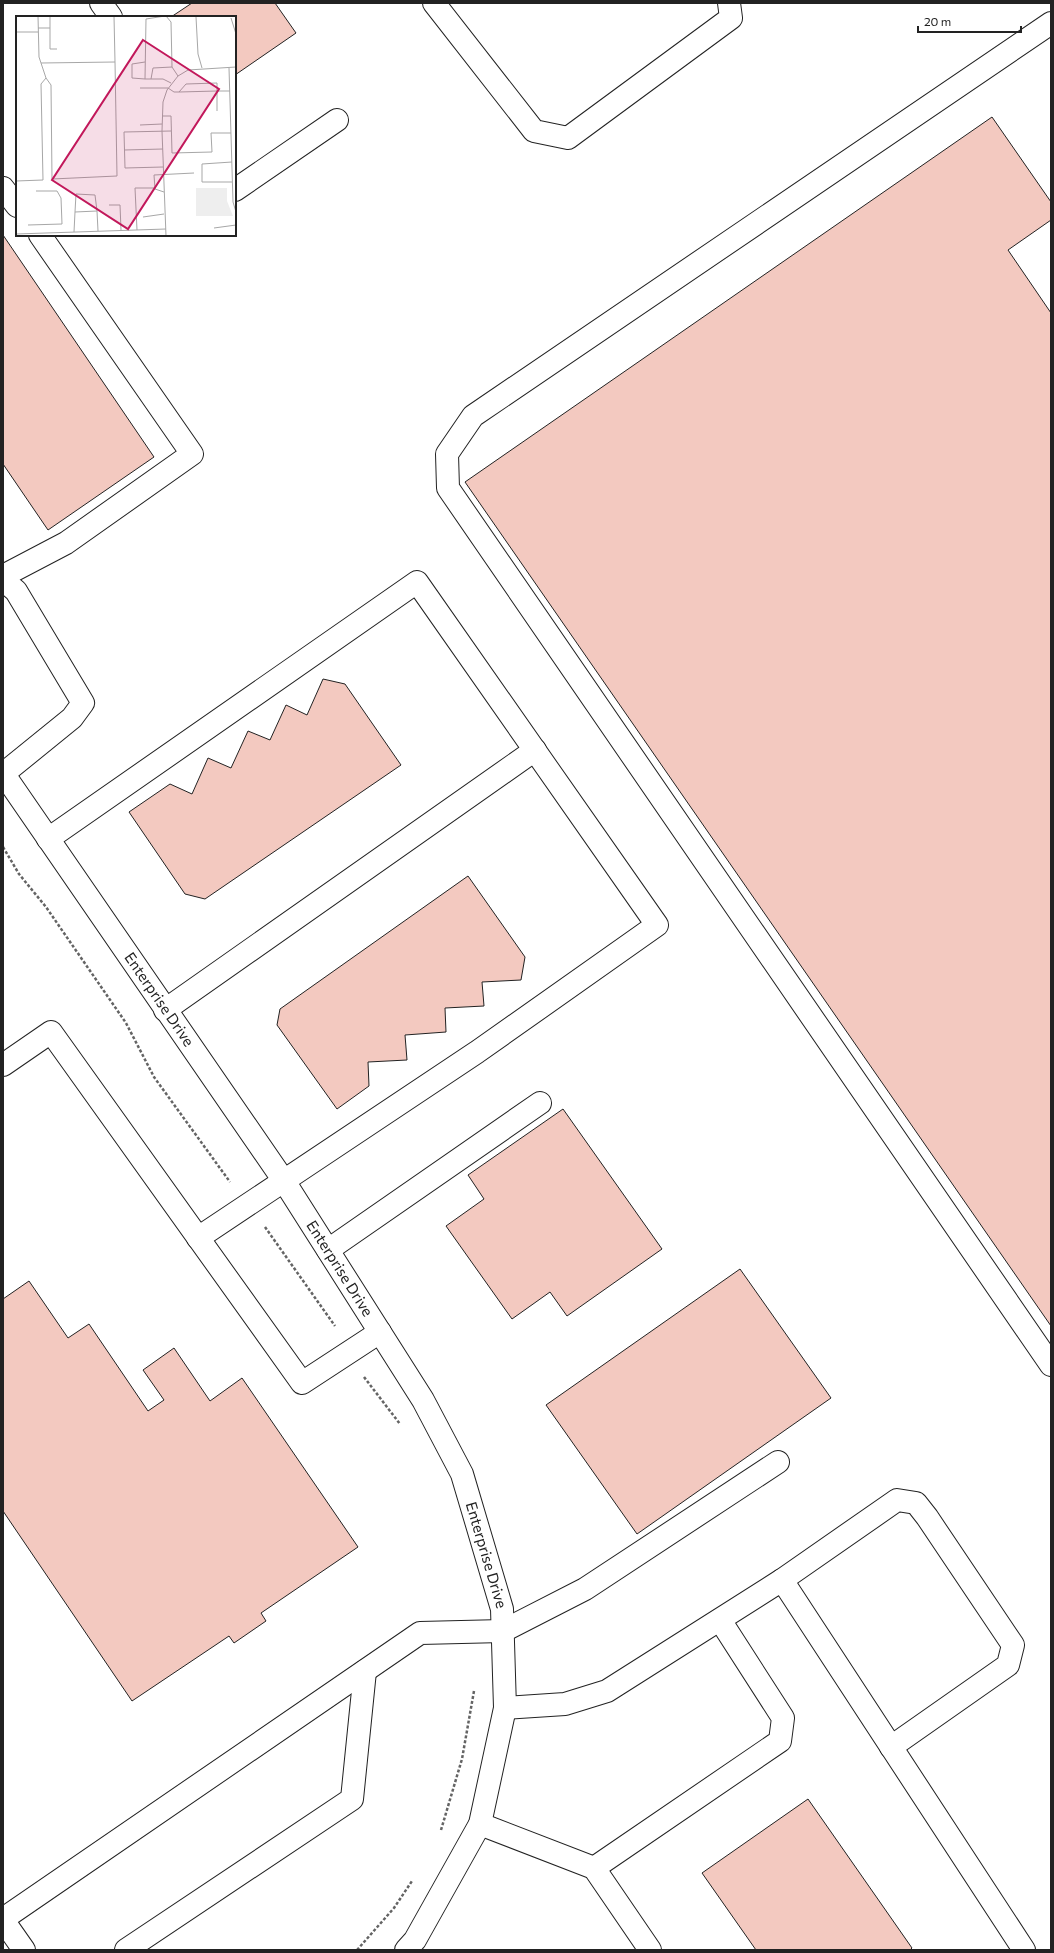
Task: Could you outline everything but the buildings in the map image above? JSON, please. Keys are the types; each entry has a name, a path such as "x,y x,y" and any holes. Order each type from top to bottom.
{"street":[{"path":"101,3 110,16"},
{"path":"434,3 534,131 568,138 731,18 729,3"},
{"path":"1051,23 473,416 448,454 448,488 1051,1365"},
{"path":"236,189 337,120"},
{"path":"3,188 16,205"},
{"path":"3,773 72,718 83,703 7,582 66,543 192,454 41,236"},
{"path":"48,839 417,582 657,925 477,1052 198,1238"},
{"path":"165,1010 535,750"},
{"name":"Enterprise Drive","path":"3,773 284,1181 423,1400 462,1474 502,1609 505,1708 480,1824 415,1940 406,1950"},
{"path":"3,1065 51,1032 302,1383 380,1332"},
{"path":"328,1250 540,1103"},
{"path":"24,1950 3,1920 420,1633 503,1631 584,1589 778,1462"},
{"path":"505,1708 565,1704 607,1691 782,1580 897,1500 916,1503 1013,1645 1008,1666 891,1746"},
{"path":"782,1580 1024,1950"},
{"path":"594,1868 780,1741 783,1718 720,1620"},
{"path":"126,1950 352,1799 365,1671"},
{"path":"480,1824 594,1868 650,1950"}]}
